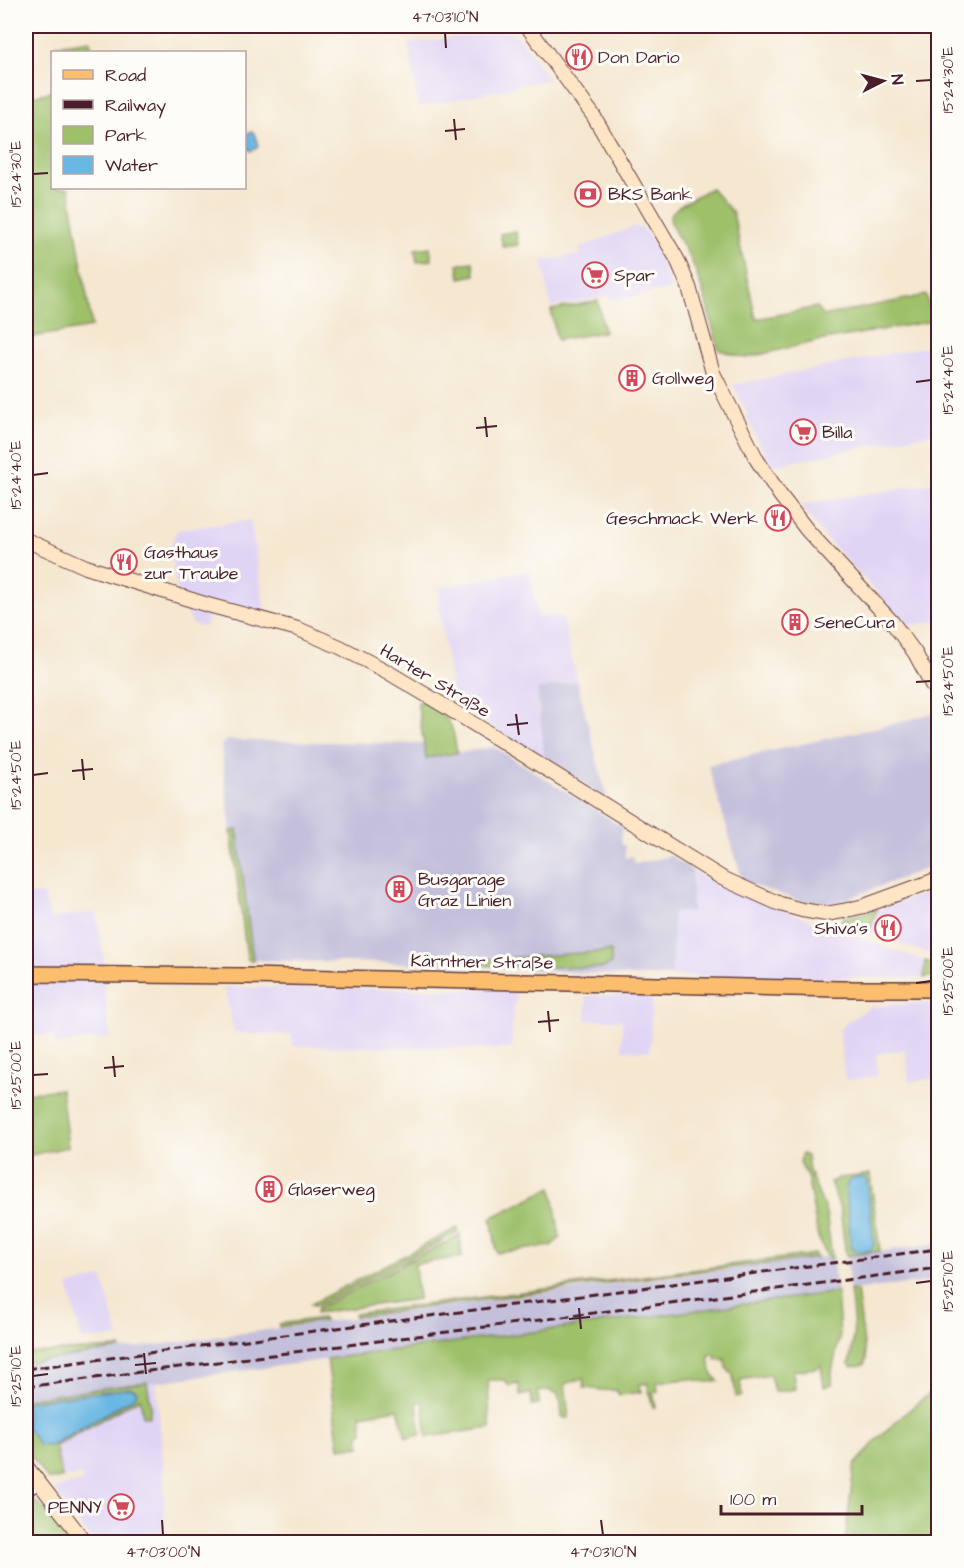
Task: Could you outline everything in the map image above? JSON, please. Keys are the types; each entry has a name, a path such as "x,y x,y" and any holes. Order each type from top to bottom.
{"main road":[{"path":"527,26 593,115 677,259 689,287 713,373 757,460 807,530 892,622 915,653 939,696"},
{"name":"Harter Straße","path":"26,540 86,567 298,629 340,647 448,708 722,878 780,904 826,914 864,906 939,879"},
{"name":"Kärntner Straße","path":"26,974 939,989"},
{"path":"26,1466 32,1486 85,1542"}],"shaded area":[{"path":"507,32 517,35 549,79 419,107 408,43"},
{"name":"Spar","path":"633,227 643,228 653,243 673,289 610,301 608,296 551,307 542,261 581,254 579,248"},
{"path":"938,344 938,432 770,466 733,385"},
{"path":"938,482 938,621 906,626 819,530 800,505"},
{"path":"250,520 270,629 211,616 206,620 206,627 193,625 184,604 179,602 170,548 177,530"},
{"path":"530,570 538,617 562,616 577,681 537,690 545,761 457,706 452,695 438,602 440,601 438,588"},
{"path":"577,681 607,799 545,761 537,690"},
{"path":"933,713 938,726 938,864 836,903 803,902 743,882 708,765"},
{"path":"226,740 424,744 427,758 494,747 626,829 621,830 622,845 625,845 625,858 633,856 634,864 671,856 692,870 692,912 673,912 672,976 633,976 442,964 253,960 237,830 231,831 221,746"},
{"path":"692,870 705,878 821,925 925,961 924,978 672,976 673,912 692,912"},
{"path":"938,889 938,957 869,932 877,909"},
{"path":"43,894 51,919 96,912 106,975 104,985 110,1038 55,1044 54,1036 26,1035 26,895"},
{"path":"224,987 517,990 512,1023 512,1049 292,1046 292,1035 234,1032"},
{"path":"652,995 650,1051 622,1050 622,1020 586,1020 586,996"},
{"path":"908,1003 938,1004 938,1078 909,1082 905,1050 876,1054 878,1076 845,1080 839,1031 847,1022 871,1007"},
{"path":"938,1244 938,1281 850,1290 846,1256"},
{"path":"832,1258 837,1292 830,1294 26,1399 26,1363"},
{"path":"102,1277 119,1337 82,1340 68,1286"},
{"path":"156,1381 163,1460 165,1542 93,1542 54,1490 83,1482 82,1475 62,1478 55,1446 140,1398 149,1389 147,1382"}],"green space":[{"path":"90,40 92,51 58,51 57,45"},
{"path":"51,92 51,189 69,189 92,327 26,338 26,97"},
{"path":"711,188 733,213 756,319 817,307 822,316 926,295 933,321 818,341 745,358 719,350 697,275 670,220 670,215 680,205"},
{"path":"516,231 518,245 503,247 500,234"},
{"path":"430,247 432,260 417,262 415,249"},
{"path":"473,262 475,275 460,278 458,264"},
{"path":"598,301 604,332 557,340 551,310"},
{"path":"421,701 439,712 448,721 457,753 426,758 418,706 418,702"},
{"path":"237,830 253,960 250,961 247,958 231,831"},
{"path":"877,909 869,932 866,931 868,925 856,921 851,924 841,921 843,918"},
{"path":"611,951 611,964 603,968 476,965 480,960"},
{"path":"925,961 938,966 938,975 924,978"},
{"path":"61,1089 68,1147 26,1156 26,1093"},
{"path":"802,1154 807,1156 809,1171 826,1212 832,1258 828,1258 818,1237 808,1179 799,1161"},
{"path":"870,1174 880,1251 846,1256 840,1209 830,1182"},
{"path":"552,1187 560,1238 551,1246 497,1253 491,1218"},
{"path":"457,1228 459,1232 317,1306 311,1304"},
{"path":"460,1235 462,1257 415,1264 418,1299 316,1313 318,1308"},
{"path":"814,1254 817,1258 676,1274 355,1317 354,1314"},
{"path":"850,1290 857,1291 866,1360 864,1365 852,1367 849,1364 854,1327"},
{"path":"837,1292 840,1334 832,1372 832,1384 824,1387 821,1365 817,1368 793,1371 795,1389 774,1392 770,1375 740,1380 742,1396 736,1397 733,1375 726,1368 725,1359 716,1360 715,1355 709,1355 711,1372 718,1381 690,1379 657,1382 658,1392 653,1393 656,1407 653,1407 647,1383 638,1385 642,1392 619,1395 616,1390 584,1388 583,1378 565,1384 569,1418 562,1418 561,1403 557,1393 552,1393 550,1390 538,1392 539,1404 532,1405 531,1393 520,1396 519,1384 509,1386 505,1380 488,1380 490,1428 427,1437 423,1402 417,1402 421,1435 406,1438 398,1409 361,1415 363,1432 359,1434 360,1446 339,1448 327,1359"},
{"path":"322,1318 324,1321 279,1327 279,1324"},
{"path":"121,1349 26,1363 26,1353"},
{"path":"147,1382 151,1406 149,1417 143,1416 140,1398 55,1446 62,1478 48,1480 26,1449 26,1399"},
{"path":"938,1387 938,1542 845,1542 854,1466 881,1435"},
{"path":"26,1499 32,1499 54,1518 71,1542 26,1542 26,1539 34,1534 26,1516"}],"water":[{"path":"248,133 254,133 258,145 251,151 246,146"},
{"path":"862,1177 867,1182 874,1244 870,1251 857,1251 852,1249 851,1245 846,1186 850,1180"},
{"path":"131,1388 137,1391 135,1397 50,1446 39,1445 26,1427 26,1402"}],"railway":[{"path":"26,1369 938,1249"},
{"path":"26,1387 938,1268"}],"place":[{"name":"Don Dario","path":"579,57"},
{"name":"BKS Bank","path":"588,194"},
{"name":"Spar","path":"595,275"},
{"name":"Gollweg","path":"632,378"},
{"name":"Billa","path":"803,432"},
{"name":"Geschmack Werk","path":"778,518"},
{"name":"Gasthaus zur Traube","path":"124,562"},
{"name":"SeneCura","path":"795,622"},
{"name":"Busgarage Graz Linien","path":"399,889"},
{"name":"Shiva's","path":"888,928"},
{"name":"Glaserweg","path":"269,1189"},
{"name":"PENNY","path":"121,1507"}]}
